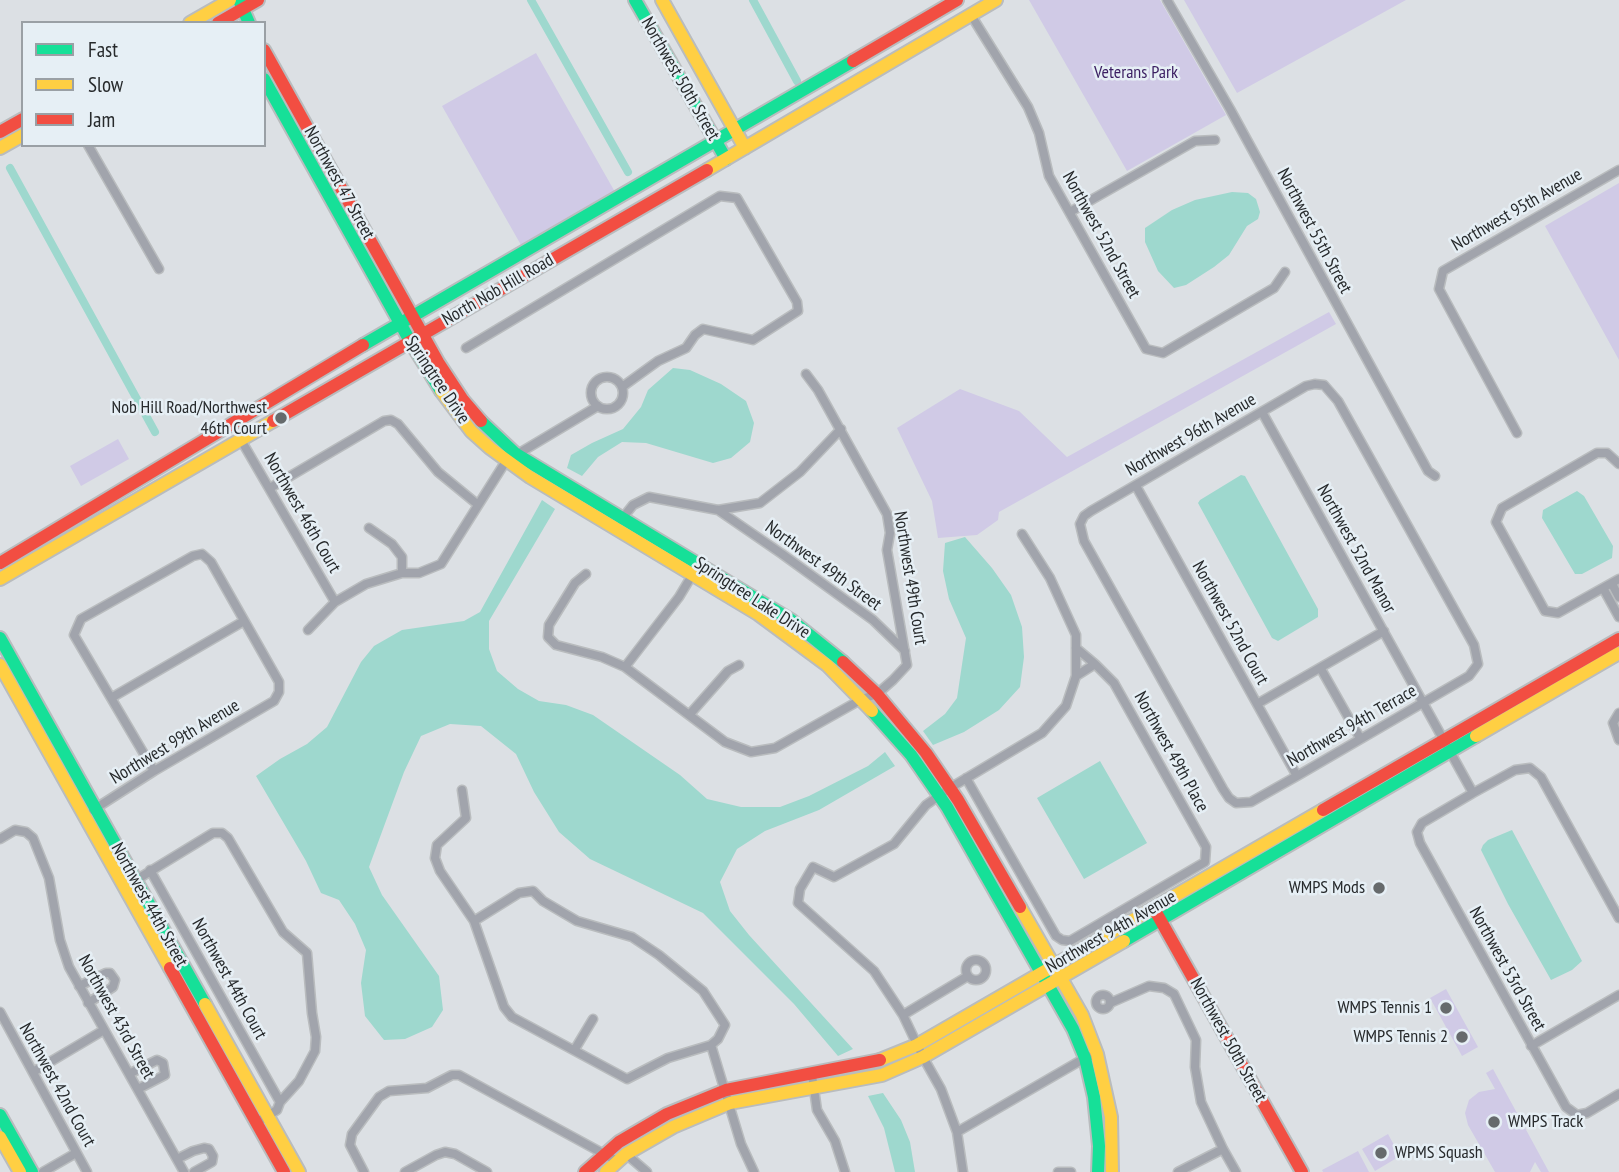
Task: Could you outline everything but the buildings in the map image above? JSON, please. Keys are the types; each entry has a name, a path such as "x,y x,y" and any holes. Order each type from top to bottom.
{"street":[{"path":"197,21 227,13 240,5 258,0"},
{"name":"Northwest 50th Street","path":"635,0 726,159"},
{"name":"Northwest 50th Street","path":"662,0 745,148"},
{"name":"North Nob Hill Road","path":"0,563 399,323 735,131 957,0"},
{"name":"North Nob Hill Road","path":"0,579 996,0"},
{"name":"Northwest 55th Street","path":"1167,0 1236,120 1427,471 1435,476"},
{"path":"240,5 248,21"},
{"name":"Northwest 52nd Street","path":"971,15 1028,107 1039,133 1049,176 1146,349 1163,353 1274,288 1285,272"},
{"name":"Northwest 47 Street","path":"266,54 413,316"},
{"name":"Northwest 47 Street","path":"266,82 399,323"},
{"path":"282,110 294,104"},
{"path":"0,132 21,119"},
{"path":"0,148 21,136"},
{"path":"1070,212 1195,141 1215,140"},
{"path":"89,147 159,269"},
{"name":"Northwest 95th Avenue","path":"1517,433 1439,289 1443,271 1619,170"},
{"path":"466,348 720,196 737,198 797,302 798,311 753,340 703,329 686,348 658,361 622,387"},
{"path":"353,237 366,231"},
{"name":"Springtree Lake Drive","path":"413,316 463,400 511,457 623,517 788,635 862,699 945,791"},
{"name":"Springtree Drive","path":"399,323 455,412 471,431 511,457 543,485"},
{"name":"Northwest 49th Court","path":"806,374 841,429 887,514 890,533 887,550 907,665 877,694 862,699"},
{"path":"612,378 622,387 622,399 615,407 606,409 598,406 592,395 598,381 612,378"},
{"name":"Northwest 96th Avenue","path":"1236,803 1223,789 1084,541 1080,524 1084,516 1091,511 1306,386 1324,385 1338,401 1474,645 1478,664"},
{"path":"308,630 335,602 366,584 402,573 419,573 441,564 477,504 511,457 598,406"},
{"name":"Northwest 52nd Manor","path":"1262,412 1473,793"},
{"path":"270,488 384,421 391,420 398,424 438,472 477,504"},
{"path":"616,529 638,500 649,498 718,510 760,503 800,472 841,429"},
{"name":"Northwest 46th Court","path":"241,440 335,602"},
{"path":"1611,584 1558,613 1545,611 1497,526 1498,514 1502,508 1597,453 1607,453 1619,464"},
{"name":"Springtree Lake Drive","path":"543,485 616,529 791,620 877,694 909,732 1049,969 1061,978 1082,1016 1091,1056 1111,1117 1112,1172"},
{"name":"Northwest 52nd Court","path":"1136,486 1297,776"},
{"name":"Northwest 49th Street","path":"718,510 873,620 905,651"},
{"path":"369,528 392,544 402,557 402,573"},
{"path":"962,1172 957,1132 941,1089 903,1015 874,971 798,903 800,889 813,867 834,877 894,844 926,805 1042,733 1066,706 1076,676 1076,635 1050,578 1022,534"},
{"path":"111,698 244,621 211,562 202,554 192,556 81,619 74,635 111,698 154,771"},
{"path":"625,667 679,597 696,569"},
{"path":"586,574 575,583 549,625 548,637 556,645 601,657 625,667 725,742 751,752 775,748 862,699"},
{"path":"1611,584 1619,597"},
{"path":"1611,584 1619,617"},
{"name":"Northwest 99th Avenue","path":"90,812 274,701 279,692 279,682 244,621"},
{"path":"1257,704 1384,631"},
{"name":"Northwest 44th Street","path":"0,638 90,812 262,1120 299,1172"},
{"name":"Northwest 94th Avenue","path":"585,1172 603,1154 667,1114 726,1090 878,1061 917,1045 1619,639"},
{"name":"Northwest 49th Place","path":"966,778 1056,936 1062,940 1070,941 1205,862 1206,847 1114,683 1076,648"},
{"name":"Northwest 94th Avenue","path":"606,1172 621,1158 673,1127 730,1103 882,1075 923,1057 1619,653"},
{"name":"Northwest 44th Street","path":"0,664 90,812 135,880 262,1120 284,1172"},
{"path":"1076,676 1095,664"},
{"name":"Northwest 94th Terrace","path":"1236,803 1251,802 1297,776 1469,676 1478,664"},
{"path":"690,714 728,671 739,665"},
{"path":"1321,669 1360,738"},
{"path":"1619,713 1613,723 1619,740"},
{"path":"1473,793 1515,770 1530,768 1541,777 1619,918"},
{"path":"462,790 466,818 437,845 435,858 440,871 474,921 503,1007 512,1017 627,1079 668,1058 712,1045 725,1025 703,990 659,955 632,937 577,920 543,901 533,891 519,893 474,921"},
{"name":"Northwest 53rd Street","path":"1473,793 1422,823 1417,832 1420,843 1566,1107 1577,1115 1587,1113 1619,1094"},
{"name":"Northwest 43rd Street","path":"0,839 15,830 26,832 33,838 43,859 60,940 69,967 184,1172"},
{"path":"135,880 214,833 222,832 228,838 274,920 283,932 307,953 316,1037 315,1051 299,1081 280,1102 277,1110 262,1120"},
{"name":"Northwest 44th Court","path":"150,870 280,1102"},
{"name":"Northwest 50th Street","path":"1154,908 1302,1172"},
{"name":"Springtree Lake Drive","path":"1049,969 1049,985 1091,1056 1098,1172"},
{"path":"79,986 106,973 110,973 115,980 113,988 88,1003"},
{"path":"903,1015 968,976"},
{"path":"1110,1003 1149,986 1164,988 1174,994 1196,1040 1195,1067 1201,1102 1236,1172"},
{"path":"1531,1046 1619,995"},
{"name":"Northwest 42nd Court","path":"0,1012 88,1172"},
{"path":"575,1049 593,1019"},
{"path":"33,1072 104,1030"},
{"path":"712,1045 741,1144 754,1172"},
{"path":"957,1132 1091,1056"},
{"path":"129,1074 157,1060 163,1063 165,1075 138,1089"},
{"path":"364,1172 350,1145 352,1133 379,1097 389,1091 427,1087 452,1075 459,1075 603,1154 621,1158 647,1172"},
{"path":"812,1075 817,1110 835,1141 845,1172"},
{"path":"0,1115 32,1172"},
{"path":"0,1137 20,1172"},
{"path":"177,1159 193,1151 209,1149 213,1156 212,1162 194,1172"},
{"path":"1178,1172 1223,1149"},
{"path":"405,1172 445,1152 455,1154 487,1172"},
{"path":"43,1172 76,1153"},
{"path":"1058,1172 1071,1172"}],"green space":[{"name":"Veterans Park","path":"1029,0 1160,0 1226,115 1127,171"},
{"path":"1184,0 1406,0 1237,93"},
{"path":"536,53 615,192 521,245 442,106"},
{"path":"1619,183 1619,360 1545,226"},
{"path":"1329,312 1336,324 999,512 998,520 977,535 938,538 932,501 897,428 960,389 1019,411 1067,457"},
{"path":"118,439 129,459 81,486 70,466"},
{"path":"1446,989 1478,1047 1462,1056 1430,998"},
{"name":"WMPS Track","path":"1493,1069 1549,1172 1541,1172 1535,1162 1530,1172 1495,1172 1468,1125 1465,1113 1469,1100 1479,1092 1495,1089 1486,1073"},
{"name":"WPMS Squash","path":"1388,1134 1400,1156 1375,1171 1362,1149"},
{"path":"1358,1151 1369,1172 1323,1172 1322,1170"}],"shaded area":[{"path":"1232,192 1248,193 1256,199 1260,212 1258,219 1247,226 1229,255 1186,285 1174,288 1158,271 1145,242 1145,228 1172,210 1195,200"},
{"path":"673,368 690,370 721,384 746,401 754,423 750,442 731,458 713,463 646,443 622,442 598,457 582,476 567,468 571,455 623,429 641,407 648,390"},
{"path":"1241,475 1245,476 1318,609 1318,617 1278,641 1272,638 1198,503"},
{"path":"1577,491 1584,496 1613,546 1612,558 1582,574 1575,574 1542,518 1543,510"},
{"path":"542,500 555,509 489,621 489,649 497,671 518,689 539,701 566,705 593,715 680,775 707,799 741,807 780,807 809,796 868,766 885,752 895,766 819,810 765,831 737,849 720,882 730,911 749,935 853,1049 838,1056 794,1004 703,913 590,859 559,832 534,792 516,754 481,726 450,724 421,736 404,772 369,867 382,895 439,976 443,1010 432,1027 405,1039 384,1040 365,1016 361,983 366,950 355,924 339,900 321,893 306,861 256,776 307,744 327,727 361,662 374,646 402,630 464,621 480,612"},
{"path":"965,537 1011,595 1022,627 1024,657 1020,687 999,710 964,732 933,745 923,731 945,714 957,698 966,638 949,599 943,571 945,543"},
{"path":"1100,761 1147,843 1084,879 1037,798"},
{"path":"1512,830 1582,961 1572,970 1551,980 1481,850 1488,840"},
{"path":"883,1093 901,1120 910,1142 915,1172 895,1172 884,1128 868,1096"}],"waterway":[{"path":"531,0 628,172"},
{"path":"753,0 797,81"},
{"path":"10,168 155,432"}],"traffic: fast":[{"path":"239,0 248,21"},
{"path":"635,0 726,159"},
{"path":"363,345 853,61"},
{"path":"266,83 410,341 441,391"},
{"path":"481,421 516,454 791,620 843,662"},
{"path":"0,638 205,1004"},
{"path":"872,711 911,755 947,807 1073,1029 1085,1058 1094,1097 1099,1146 1098,1172"},
{"path":"1124,941 1476,736"},
{"path":"0,1115 32,1172"}],"traffic: slow":[{"path":"193,21 230,0"},
{"path":"662,0 745,148"},
{"path":"707,170 996,0"},
{"path":"0,148 21,136"},
{"path":"441,391 471,431 490,448 530,477 758,614 827,665 872,711"},
{"path":"0,579 273,421"},
{"path":"1476,736 1619,653"},
{"path":"0,665 170,968"},
{"path":"880,1060 917,1045 1323,810"},
{"path":"1020,907 1082,1015 1097,1054 1111,1117 1112,1172"},
{"path":"606,1172 626,1154 673,1127 730,1103 882,1075 923,1057 1124,941"},
{"path":"205,1004 299,1172"},
{"path":"0,1137 20,1172"}],"traffic: jam":[{"path":"221,21 258,0"},
{"path":"853,61 957,0"},
{"path":"266,54 438,362 463,400 481,421"},
{"path":"0,132 21,120"},
{"path":"273,421 707,170"},
{"path":"0,563 363,345"},
{"path":"1323,810 1619,639"},
{"path":"843,662 877,694 926,753 958,800 1020,907"},
{"path":"1157,914 1302,1172"},
{"path":"170,968 284,1172"},
{"path":"585,1172 619,1142 667,1114 726,1090 880,1060"}],"place":[{"name":"Nob Hill Road/Northwest 46th Court","path":"281,418"},
{"name":"WMPS Mods","path":"1379,888"},
{"name":"WMPS Tennis 1","path":"1446,1008"},
{"name":"WMPS Tennis 2","path":"1462,1037"},
{"name":"WMPS Track","path":"1494,1122"},
{"name":"WPMS Squash","path":"1381,1153"}]}
